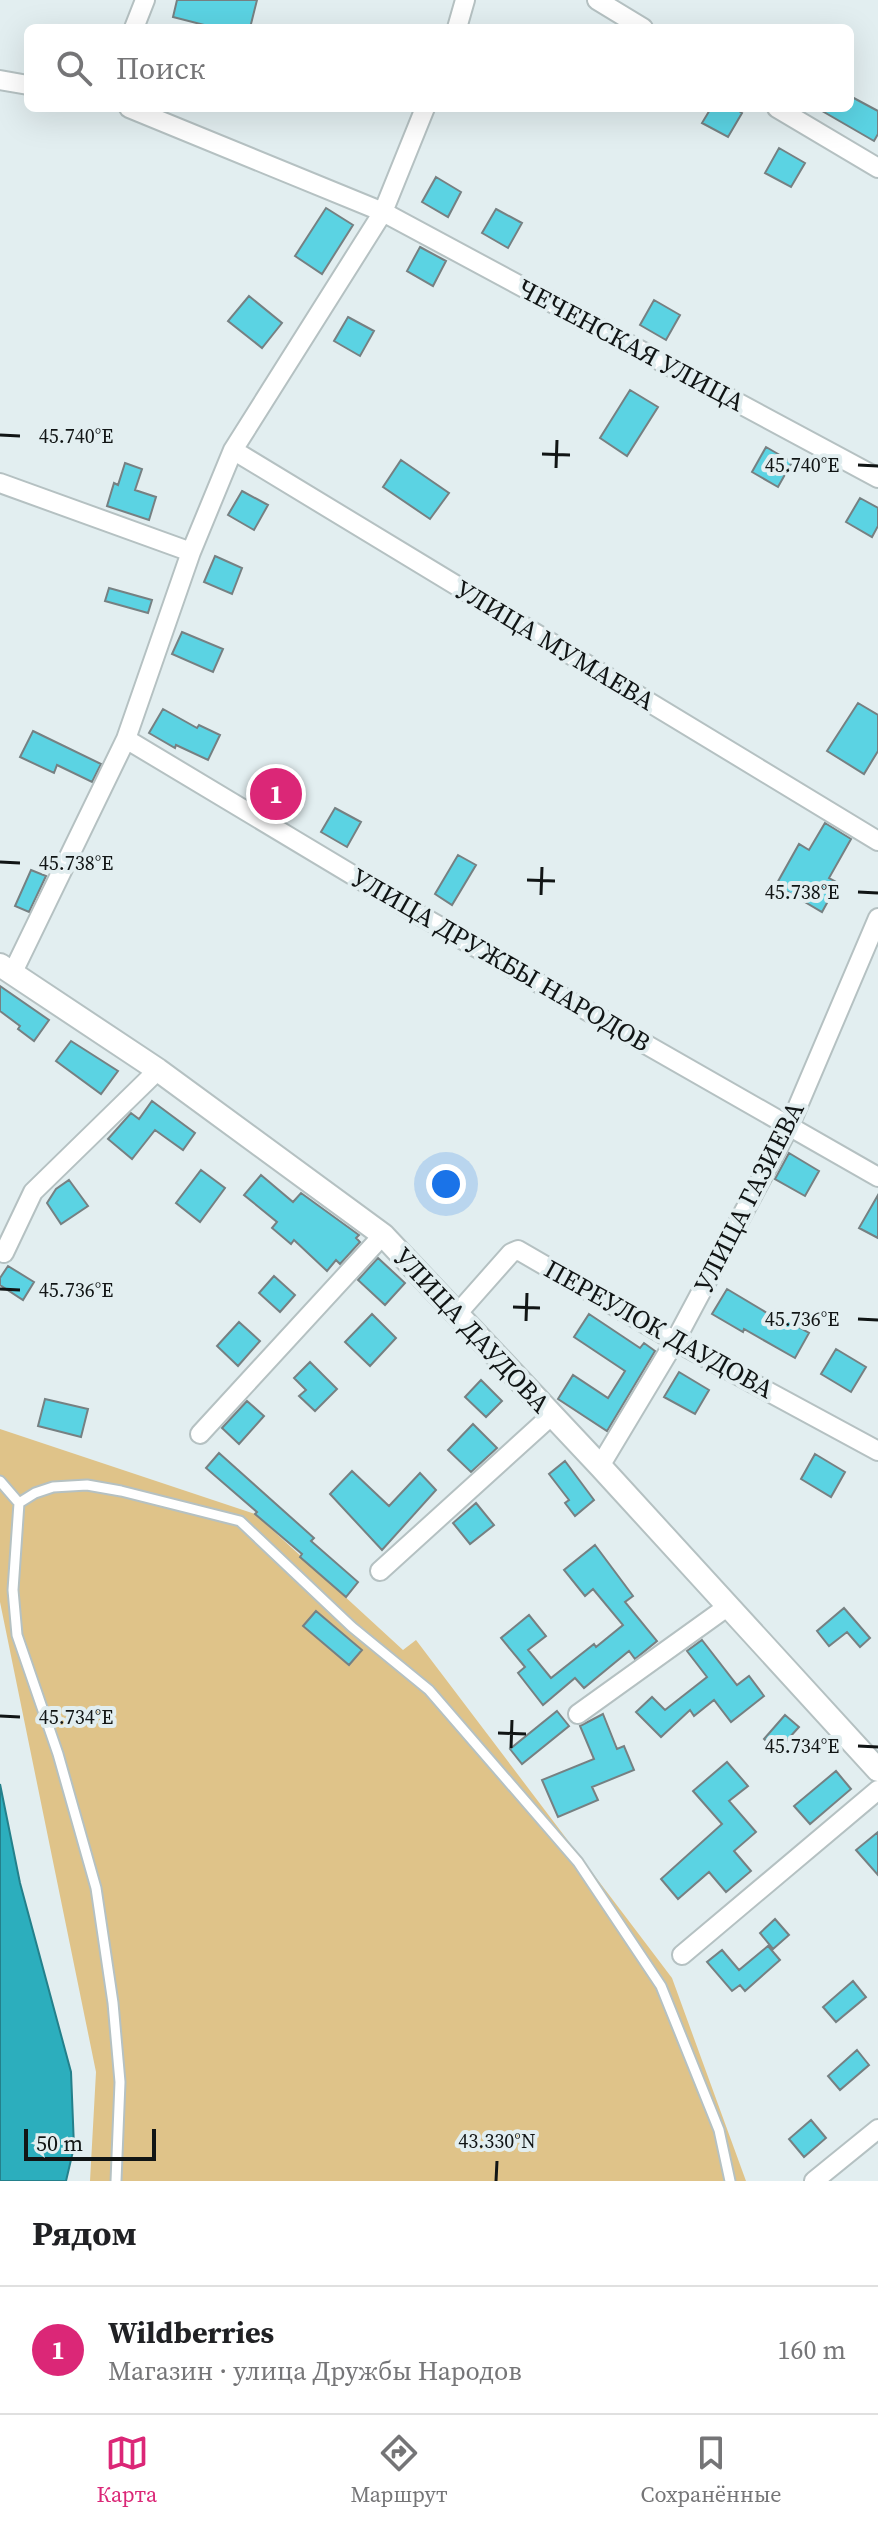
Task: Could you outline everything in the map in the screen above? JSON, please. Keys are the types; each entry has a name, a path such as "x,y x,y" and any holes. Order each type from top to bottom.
{"street":[{"path":"136,24 145,0"},
{"path":"458,24 465,0"},
{"path":"597,0 636,24"},
{"path":"0,80 24,84"},
{"name":"ЧЕЧЕНСКАЯ УЛИЦА","path":"139,112 383,212 878,478"},
{"path":"6,970 126,739 191,552 233,450 383,212 423,112"},
{"path":"784,112 878,168"},
{"name":"УЛИЦА МУМАЕВА","path":"233,450 878,841"},
{"path":"0,483 191,552"},
{"name":"УЛИЦА ДРУЖБЫ НАРОДОВ","path":"126,739 416,913 878,1177"},
{"name":"УЛИЦА ГАЗИЕВА","path":"600,1466 675,1341 789,1127 878,918"},
{"name":"УЛИЦА ДАУДОВА","path":"6,970 158,1070 383,1235 600,1466 878,1770"},
{"path":"4,1253 33,1192 158,1070"},
{"path":"200,1434 383,1235"},
{"name":"ПЕРЕУЛОК ДАУДОВА","path":"457,1314 511,1253 518,1250 675,1341 878,1451"},
{"path":"380,1571 552,1415"},
{"path":"578,1714 727,1607"},
{"path":"682,1955 878,1790"},
{"path":"814,2181 878,2129"}],"lane":[{"path":"0,1481 19,1503 13,1590 17,1635 58,1754 96,1888 113,2003 120,2082 116,2181"},
{"path":"19,1503 53,1487 87,1485 240,1521 352,1627 429,1690 578,1862 661,1986 719,2130 730,2181"}],"shaded area":[{"path":"0,1429 255,1514 403,1650 416,1640 672,1978 746,2181 90,2181 96,2072 0,1602"}],"water":[{"path":"0,1784 20,1883 71,2072 74,2147 66,2181 0,2181"}],"building":[{"path":"177,0 257,0 251,24 200,24 173,17"},
{"path":"854,98 878,111 878,134 874,141 824,112 854,112"},
{"path":"709,112 742,113 728,137 702,123"},
{"path":"779,148 805,163 791,187 765,173"},
{"path":"436,177 461,192 448,217 422,202"},
{"path":"326,208 353,225 322,274 295,256"},
{"path":"496,209 522,223 508,248 482,233"},
{"path":"420,247 446,261 433,286 407,271"},
{"path":"249,296 282,323 262,348 228,321"},
{"path":"654,300 680,315 666,340 640,325"},
{"path":"348,317 374,331 360,356 334,341"},
{"path":"630,390 658,407 627,456 600,438"},
{"path":"766,447 792,462 778,487 752,472"},
{"path":"401,460 449,493 430,519 383,487"},
{"path":"125,463 142,469 135,490 156,497 149,520 107,506 114,483 118,485"},
{"path":"242,491 268,505 254,530 228,515"},
{"path":"860,498 878,508 878,526 872,537 846,522"},
{"path":"215,556 242,568 232,594 204,582"},
{"path":"109,588 152,600 148,613 105,601"},
{"path":"182,632 223,649 213,672 172,654"},
{"path":"858,703 878,715 878,751 864,774 827,751"},
{"path":"163,709 197,728 199,725 220,735 208,760 176,745 175,748 149,733"},
{"path":"33,731 101,764 92,782 57,765 54,773 20,757"},
{"path":"271,779 291,791 281,809 260,797"},
{"path":"335,808 361,822 347,847 321,832"},
{"path":"825,823 851,839 829,878 838,883 822,912 776,885 799,844 809,850"},
{"path":"458,855 476,865 452,905 435,894"},
{"path":"31,870 46,876 29,912 15,906"},
{"path":"0,986 49,1020 34,1041 0,1011"},
{"path":"71,1041 118,1071 101,1094 56,1061"},
{"path":"152,1101 195,1133 183,1150 155,1130 132,1159 108,1139 131,1113 139,1119"},
{"path":"789,1153 819,1171 805,1196 775,1179"},
{"path":"201,1170 225,1188 200,1222 176,1203"},
{"path":"261,1175 293,1202 301,1193 359,1235 356,1238 360,1242 340,1264 336,1260 327,1271 294,1240 291,1244 272,1228 277,1222 244,1195"},
{"path":"69,1180 88,1206 61,1224 47,1203 56,1189"},
{"path":"878,1195 878,1238 859,1228"},
{"path":"378,1258 405,1283 385,1305 358,1280"},
{"path":"8,1266 34,1282 23,1300 0,1285 0,1278"},
{"path":"274,1276 295,1295 280,1312 259,1293"},
{"path":"727,1289 777,1319 779,1316 809,1333 795,1358 712,1314"},
{"path":"372,1314 396,1338 370,1366 345,1342"},
{"path":"589,1314 640,1348 644,1343 655,1351 607,1431 558,1399 573,1375 608,1398 625,1371 574,1337"},
{"path":"239,1322 260,1341 238,1366 217,1346"},
{"path":"836,1349 866,1367 851,1392 821,1374"},
{"path":"310,1362 337,1389 315,1411 299,1396 306,1390 294,1378"},
{"path":"679,1372 709,1390 695,1414 664,1397"},
{"path":"481,1380 502,1401 486,1417 465,1397"},
{"path":"45,1399 88,1409 81,1437 38,1426"},
{"path":"247,1401 264,1416 239,1444 222,1428"},
{"path":"473,1424 497,1448 471,1472 448,1450"},
{"path":"219,1453 358,1582 346,1597 206,1468"},
{"path":"815,1454 845,1472 831,1497 801,1479"},
{"path":"565,1461 594,1500 575,1516 565,1503 569,1500 549,1474"},
{"path":"352,1471 389,1506 420,1473 436,1490 382,1550 330,1494"},
{"path":"476,1503 494,1525 470,1544 453,1523"},
{"path":"595,1545 633,1596 625,1602 657,1641 635,1659 629,1651 584,1688 575,1678 543,1705 518,1673 525,1667 501,1638 529,1615 546,1636 528,1650 551,1678 623,1625 593,1589 585,1596 564,1570"},
{"path":"844,1608 870,1638 860,1647 847,1632 829,1646 817,1631"},
{"path":"316,1611 362,1650 349,1665 303,1626"},
{"path":"702,1640 737,1685 749,1676 764,1696 731,1722 714,1700 694,1716 690,1710 661,1737 636,1712 652,1697 665,1710 707,1677 687,1651"},
{"path":"557,1711 569,1726 522,1764 510,1749"},
{"path":"603,1714 617,1749 624,1746 634,1770 592,1787 598,1800 558,1817 542,1780 594,1759 580,1726"},
{"path":"785,1715 799,1727 777,1751 764,1739"},
{"path":"727,1762 748,1786 729,1801 756,1832 734,1851 751,1871 726,1892 709,1872 678,1899 661,1879 722,1824 693,1791"},
{"path":"836,1771 851,1789 810,1824 794,1806"},
{"path":"878,1832 878,1875 856,1850"},
{"path":"775,1919 789,1935 773,1949 760,1933"},
{"path":"768,1946 780,1960 745,1991 740,1985 732,1991 707,1962 722,1950 739,1970"},
{"path":"853,1981 866,1997 836,2022 823,2007"},
{"path":"857,2050 869,2065 840,2090 828,2076"},
{"path":"811,2120 826,2138 804,2157 789,2139"}],"place":[{"name":"Wildberries","path":"276,794"}]}
